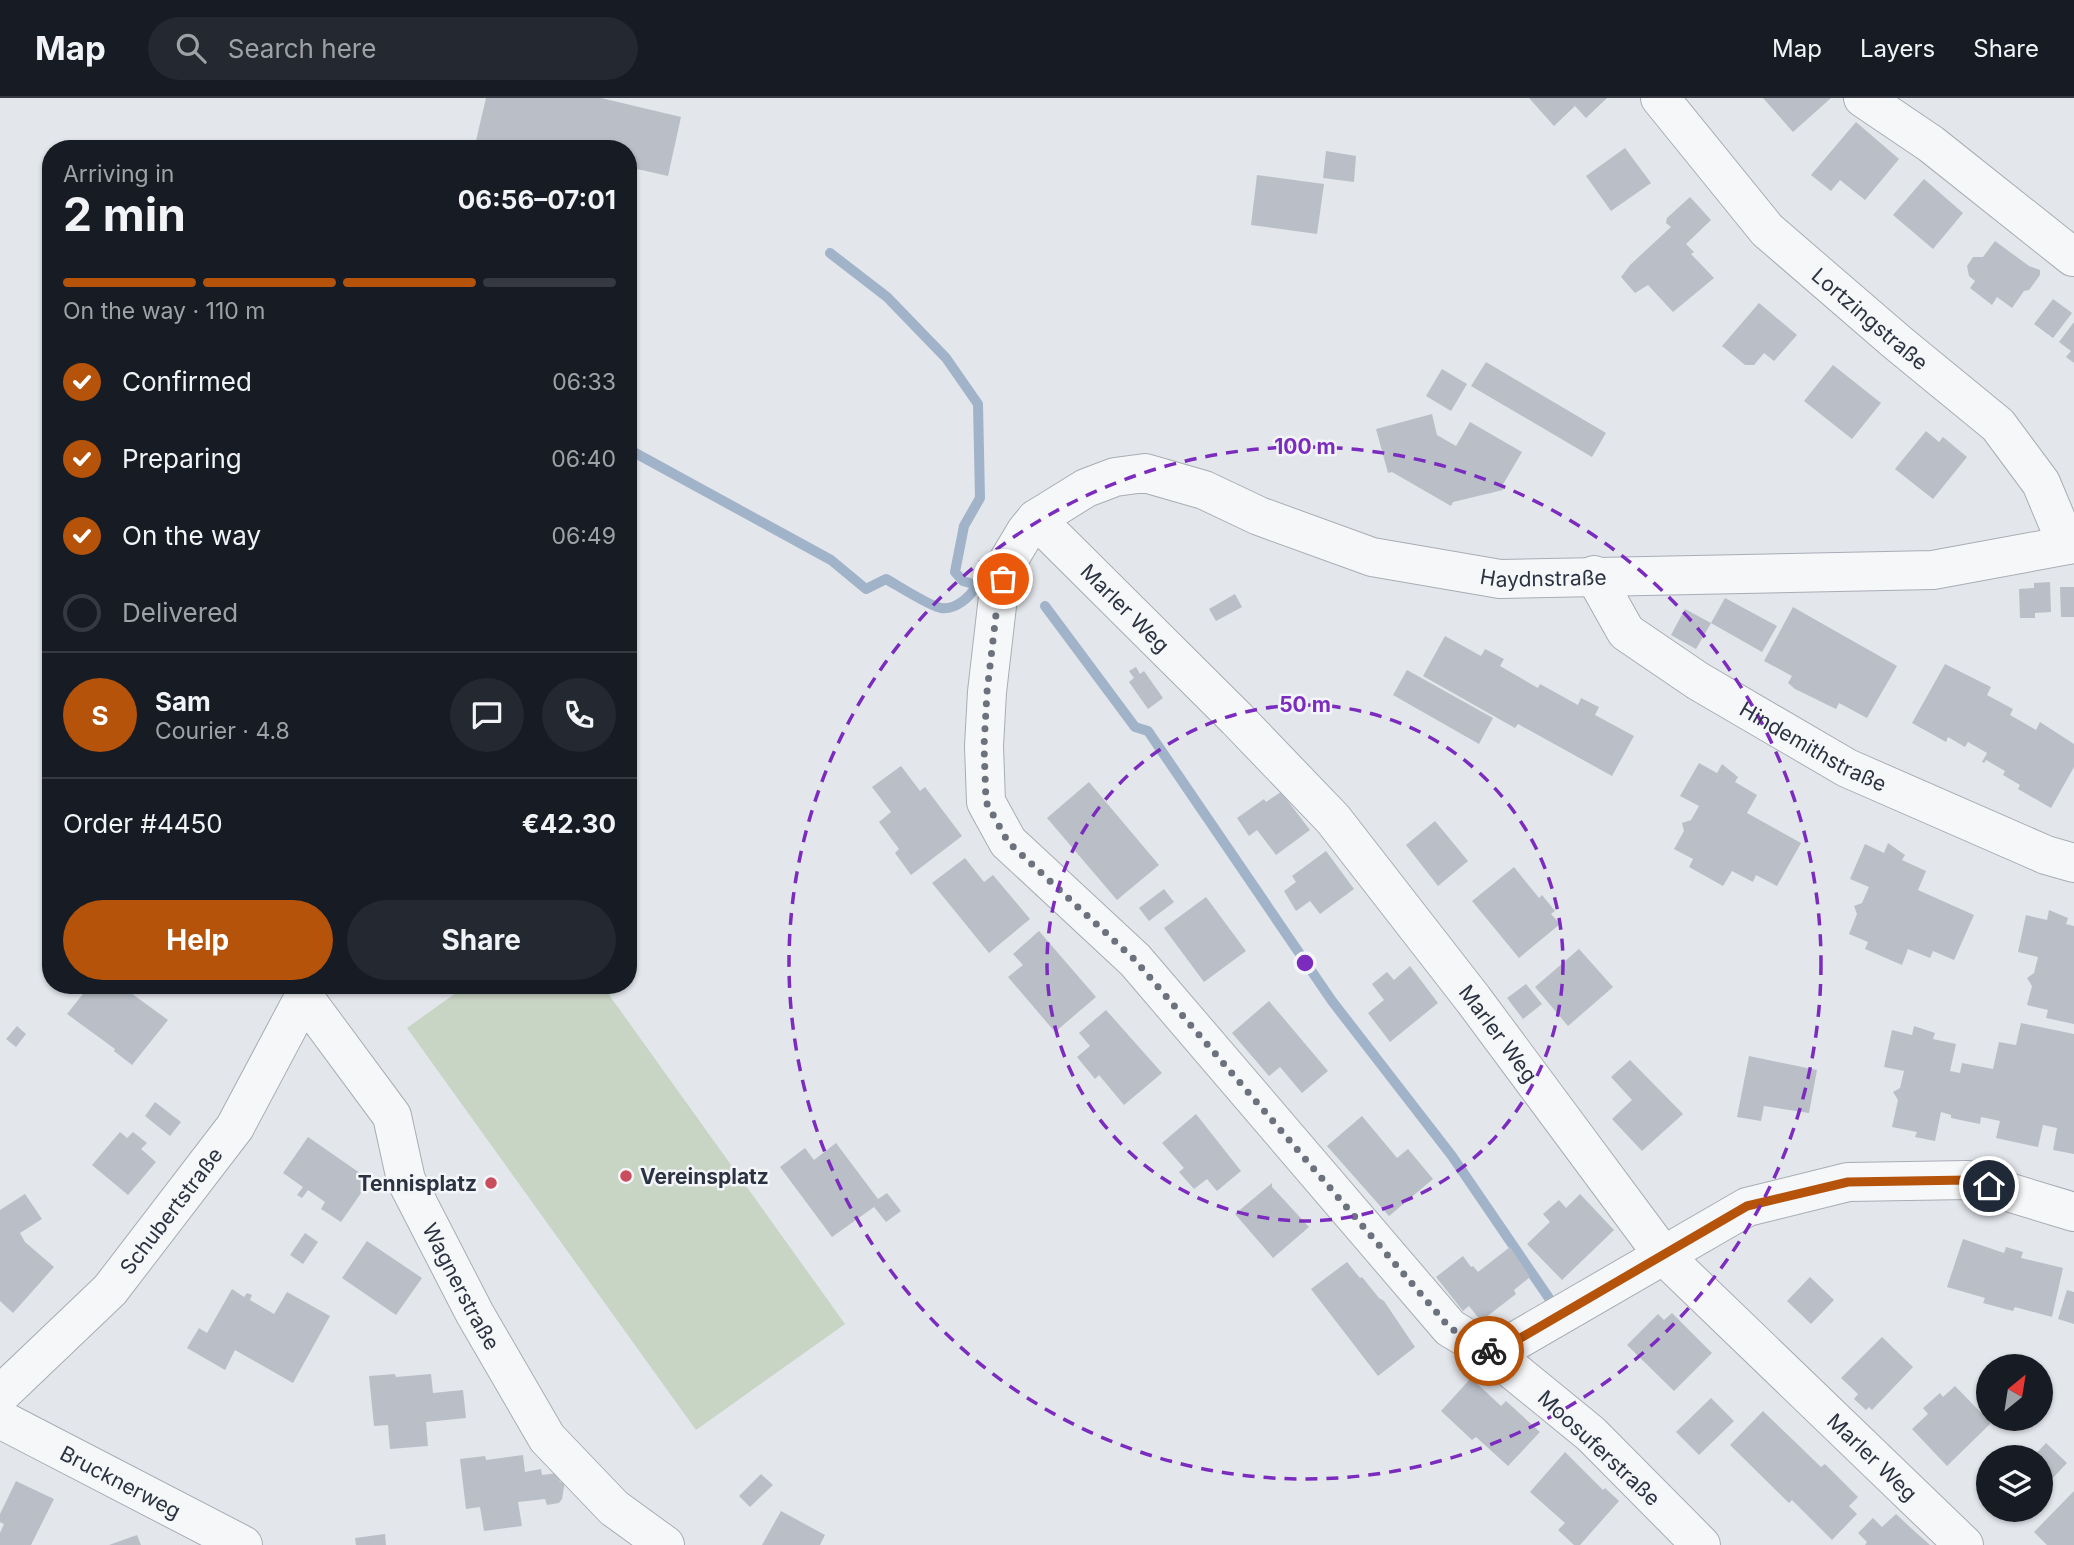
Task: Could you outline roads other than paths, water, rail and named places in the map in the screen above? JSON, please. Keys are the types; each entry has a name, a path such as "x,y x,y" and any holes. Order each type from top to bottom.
{"street":[{"name":"Lortzingstraße","path":"1660,98 1767,230 1998,425 2041,483 2071,545"},
{"path":"1863,98 1931,145 2073,257"},
{"name":"Haydnstraße","path":"1036,519 1086,488 1115,477 1145,473 1204,490 1259,516 1372,557 1500,579 1933,569 2071,545"},
{"name":"Marler Weg","path":"1036,519 1237,719 1333,819 1473,999 1663,1255 1961,1544"},
{"name":"Moosuferstraße","path":"1036,519 1008,561 998,597 987,692 984,746 986,802 1008,842 1135,960 1450,1328 1493,1354 1591,1434 1701,1545"},
{"name":"Hindemithstraße","path":"1594,575 1626,632 1698,681 1847,768 2046,855 2074,863"},
{"name":"Schubertstraße","path":"0,1395 110,1290 235,1127 304,997"},
{"name":"Wagnerstraße","path":"304,997 392,1116 406,1180 475,1314 547,1438 614,1508 665,1545"},
{"path":"1493,1354 1747,1206 1848,1182 1968,1180 2074,1212"},
{"name":"Brucknerweg","path":"0,1419 243,1545"}],"waterway":[{"path":"637,454 831,560 866,589 886,579 941,608 957,605 971,594 977,585 963,581 955,572 964,526 980,498 978,404 946,358 887,297 830,253"},
{"path":"1045,606 1135,727 1148,731 1332,1001 1452,1156 1553,1304"}],"place":[{"name":"Vereinsplatz","path":"626,1176"},
{"name":"Tennisplatz","path":"491,1183"}]}
